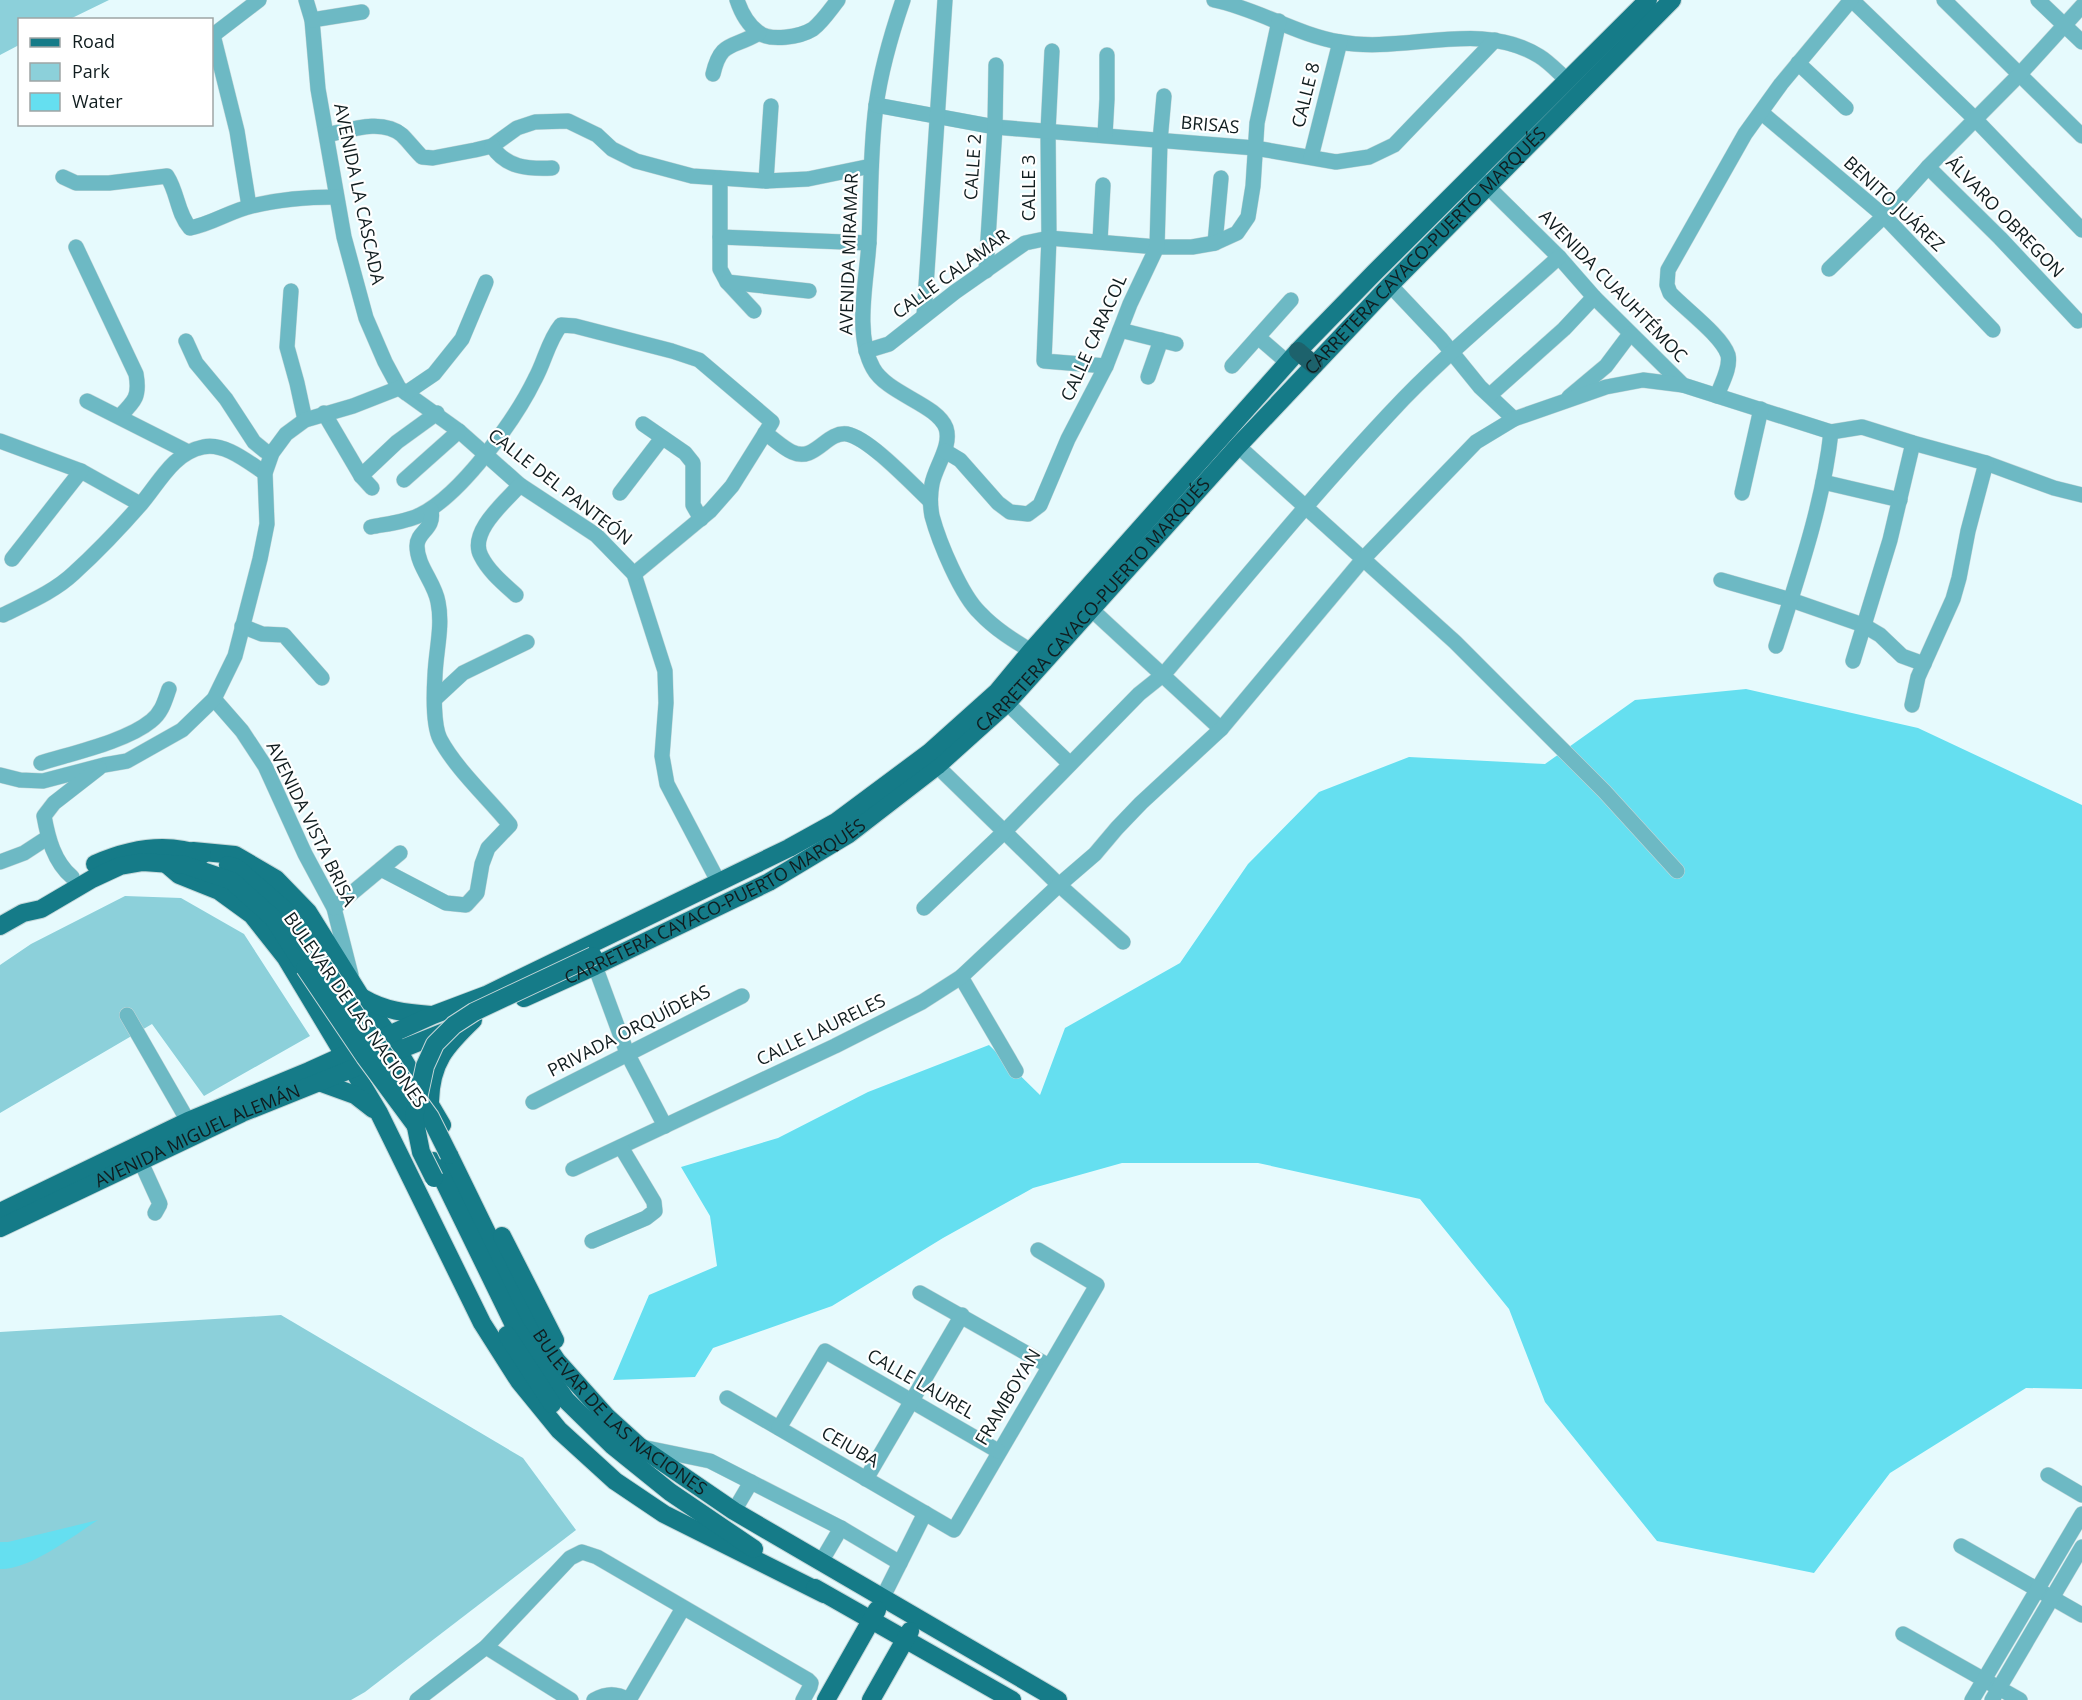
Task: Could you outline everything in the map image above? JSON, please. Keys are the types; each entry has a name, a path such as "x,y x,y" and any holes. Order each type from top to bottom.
{"highway":[{"path":"1293,357 1314,365"}],"main road":[{"name":"CARRETERA CAYACO-PUERTO MARQUÉS","path":"394,1042 433,1015 486,995 789,849 836,822 930,752 997,692 1293,357 1648,0"},
{"name":"CARRETERA CAYACO-PUERTO MARQUÉS","path":"394,1042 473,1020 594,961 769,882 849,834 936,766 1007,703 1314,365 1672,0"},
{"name":"BULEVAR DE LAS NACIONES","path":"23,913 32,901 90,866 118,854 153,848 193,851 237,868 278,913 430,1117 530,1321 557,1361 607,1418 639,1446 734,1511 1058,1700"},
{"path":"670,1492 645,1487 591,1445 550,1402 505,1331 421,1152 414,1117 425,1066 435,1044 454,1026 474,1012 594,961 751,881 789,849"},
{"path":"193,851 235,855 276,879 308,912 430,1101 573,1377"},
{"name":"BULEVAR DE LAS NACIONES","path":"23,913 41,909 92,879 120,866 143,862 185,865 232,881 278,913 365,1057 417,1126 515,1327 566,1400 613,1446 670,1492 824,1594 1012,1700"},
{"path":"165,863 179,875 219,891 252,915 286,958 379,1113 482,1323 519,1381 559,1430 615,1481 664,1514 824,1594"},
{"path":"0,926 23,913"},
{"path":"357,991 378,1007 433,1015"},
{"path":"321,1016 326,1037 326,1051 314,1076 355,1095 379,1113"},
{"path":"430,1101 431,1082 440,1058 454,1038 473,1020"},
{"name":"AVENIDA MIGUEL ALEMÁN","path":"0,1212 188,1121 314,1076 394,1042"},
{"name":"AVENIDA MIGUEL ALEMÁN","path":"0,1228 242,1113 314,1076"},
{"path":"826,1700 873,1620 883,1597"},
{"path":"871,1700 918,1619"}],"street":[{"path":"213,34 258,0"},
{"name":"AVENIDA LA CASCADA","path":"306,0 312,20 318,90 347,248 366,318 381,353 403,391"},
{"path":"737,0 742,14 759,33 780,38 794,37 812,30 824,19 838,0"},
{"name":"AVENIDA MIRAMAR","path":"903,0 885,56 876,105 871,166 869,243 863,299 866,351 877,374 904,396 938,416 946,428 945,452 932,482 930,501 938,534 977,611 990,623 1031,651"},
{"path":"924,316 945,0"},
{"path":"1214,0 1279,21 1315,36 1340,42 1374,46 1467,38 1495,40 1539,56 1567,80"},
{"path":"1717,396 1727,370 1728,356 1718,340 1670,293 1667,285 1668,270 1745,134 1798,63 1852,0 1974,118 2082,230"},
{"path":"1944,0 2082,136"},
{"path":"2038,0 2082,42"},
{"path":"1829,269 1884,216 2082,6"},
{"path":"312,20 362,12"},
{"name":"CALLE CALAMAR","path":"866,351 889,344 955,292 1025,243 1049,237 1157,247 1192,247 1215,243 1236,233 1248,217 1253,186 1257,123 1279,21"},
{"path":"713,74 717,56 726,48 744,42 759,33"},
{"path":"213,39 237,131 249,206"},
{"name":"BRISAS","path":"876,105 995,127 1255,148 1336,162 1369,157 1394,145 1495,40"},
{"name":"CALLE 8","path":"1311,157 1340,42"},
{"name":"CALLE 3","path":"1053,51 1048,131 1049,237 1044,361 1106,366"},
{"path":"1105,135 1107,55"},
{"path":"1798,63 1846,108"},
{"name":"CALLE 2","path":"986,271 995,127 996,65"},
{"name":"CALLE CARACOL","path":"945,452 960,460 998,503 1010,512 1028,514 1040,505 1068,439 1106,366 1130,304 1157,247 1160,141 1164,96"},
{"path":"766,181 771,106"},
{"name":"BENITO JUÁREZ","path":"1762,113 1884,216 1993,330"},
{"path":"327,135 366,127 385,127 400,134 422,157 433,158 492,146 517,128 535,122 568,121 597,135 612,149 636,161 692,176 766,181 808,179 871,166"},
{"path":"492,146 499,156 512,165 535,169 552,168"},
{"name":"ÁLVARO OBREGON","path":"1928,167 2000,238 2078,321"},
{"name":"AVENIDA CUAUHTÉMOC","path":"1474,174 1559,257 1594,297 1683,385 1831,432 1862,427 1913,444 1986,463 2054,488 2082,495"},
{"path":"63,177 76,183 109,183 167,176 174,187 183,220 190,228 207,225 249,206 293,198 336,197"},
{"path":"720,178 720,269 727,282 754,310"},
{"path":"1215,243 1221,178"},
{"path":"1100,242 1104,185"},
{"path":"720,237 869,243"},
{"path":"76,247 136,374 139,389 133,403 120,416"},
{"path":"924,908 1004,832 1139,694 1164,674 1306,506 1392,411 1452,353 1559,257"},
{"path":"0,775 20,780 43,781 127,761 182,730 214,699 235,656 260,559 267,524 265,473 272,453 286,434 305,420 403,391 434,374 462,339 486,282"},
{"path":"727,282 809,291"},
{"path":"1390,285 1442,339 1480,387 1514,419"},
{"path":"291,291 287,347 305,420"},
{"path":"1490,395 1564,329 1594,297"},
{"path":"1232,366 1291,300"},
{"path":"371,527 417,517 431,510 464,480 515,415 536,379 554,333 561,325 575,326 699,360 792,452 802,455 813,453 844,433 855,436 878,453 930,501"},
{"path":"1120,330 1169,342 1148,377"},
{"path":"1562,403 1606,366 1630,334"},
{"path":"1258,338 1293,357"},
{"path":"186,341 196,363 226,399 254,442 265,451 272,453"},
{"name":"CALLE LAURELES","path":"573,1169 835,1046 922,1002 961,977 1095,854 1132,811 1221,729 1364,558 1476,442 1514,419 1606,387 1642,381 1683,385"},
{"name":"CALLE DEL PANTEÓN","path":"403,391 437,413 520,485 596,536 634,574 665,671 666,703 662,756 667,784 719,883"},
{"path":"87,401 188,452"},
{"path":"1742,493 1761,409"},
{"path":"324,413 361,476 372,488"},
{"path":"361,476 397,442 437,413"},
{"path":"642,424 685,453 693,463 693,505 701,519"},
{"path":"634,574 701,519 732,486 769,428"},
{"path":"404,480 459,431"},
{"path":"1776,646 1805,556 1828,462 1831,432"},
{"path":"620,493 662,438"},
{"path":"0,441 81,471 140,504"},
{"path":"1853,662 1890,540 1913,444"},
{"path":"3,615 53,589 72,575 140,504 170,466 188,452 205,446 220,448 265,473"},
{"path":"1238,446 1455,642 1596,783 1677,871"},
{"path":"1912,705 1918,676 1953,599 1986,463"},
{"path":"12,559 81,471"},
{"path":"1823,482 1900,500"},
{"path":"516,595 493,573 479,555 478,540 483,528 494,513 520,485"},
{"path":"381,869 446,903 466,905 477,893 482,864 488,848 510,825 455,761 439,737 434,676 440,624 438,599 421,562 417,547 418,539 430,526 431,510"},
{"path":"1721,580 1791,600 1863,625 1880,635 1902,656 1924,664"},
{"path":"1092,610 1221,729"},
{"path":"242,626 262,634 284,635 322,678"},
{"path":"435,699 463,673 527,642"},
{"path":"41,763 125,736 152,721 162,708 169,688"},
{"name":"AVENIDA VISTA BRISA","path":"214,699 242,731 265,766 305,854 334,908 357,991"},
{"path":"1007,703 1070,764"},
{"path":"125,736 135,757"},
{"path":"72,877 56,855 48,838 44,816 54,803 104,765"},
{"path":"936,766 1059,885 1123,942"},
{"path":"0,861 24,853 48,838"},
{"path":"334,908 400,853"},
{"path":"594,961 627,1053 665,1126"},
{"path":"961,977 1016,1071"},
{"name":"PRIVADA ORQUÍDEAS","path":"533,1102 742,996"},
{"path":"127,1015 188,1121"},
{"path":"592,1241 646,1218 655,1211 654,1202 621,1147"},
{"path":"140,1160 160,1204 155,1213"},
{"name":"FRAMBOYAN","path":"954,1530 998,1451 1097,1285 1038,1250"},
{"path":"920,1293 1049,1366"},
{"path":"866,1479 962,1315"},
{"name":"CALLE LAUREL","path":"779,1428 825,1351 998,1451"},
{"name":"CEIUBA","path":"727,1398 954,1530"},
{"path":"639,1446 710,1461 841,1528 900,1563"},
{"path":"2048,1475 2082,1495"},
{"path":"734,1511 751,1482"},
{"path":"883,1597 925,1513"},
{"path":"1972,1700 2082,1514"},
{"path":"821,1562 841,1528"},
{"path":"1961,1546 2082,1615"},
{"path":"1996,1694 2082,1547"},
{"path":"417,1700 486,1647 570,1558 582,1552 597,1557 808,1680 811,1683 810,1688 803,1700"},
{"path":"594,1700 605,1694 618,1694 629,1700 683,1608"},
{"path":"1903,1634 1984,1679 1996,1694 2020,1700"},
{"path":"486,1647 571,1700"}],"green space":[{"path":"0,0 109,0 72,18 18,18 18,46 0,55"},
{"path":"125,896 181,898 244,934 310,1036 204,1096 152,1024 0,1113 0,965 31,944"},
{"path":"281,1315 523,1458 576,1530 365,1692 351,1700 0,1700 0,1332"}],"water":[{"path":"1746,689 1918,728 2082,805 2082,1389 2026,1388 1890,1473 1814,1573 1657,1541 1545,1402 1509,1309 1420,1199 1258,1163 1122,1163 1033,1188 943,1238 832,1306 713,1348 695,1377 613,1380 649,1295 717,1266 710,1216 681,1167 778,1138 868,1092 989,1045 1040,1095 1065,1028 1180,963 1248,864 1319,792 1409,757 1545,764 1635,700"},
{"path":"98,1520 38,1558 12,1568 0,1569 0,1542"}]}
